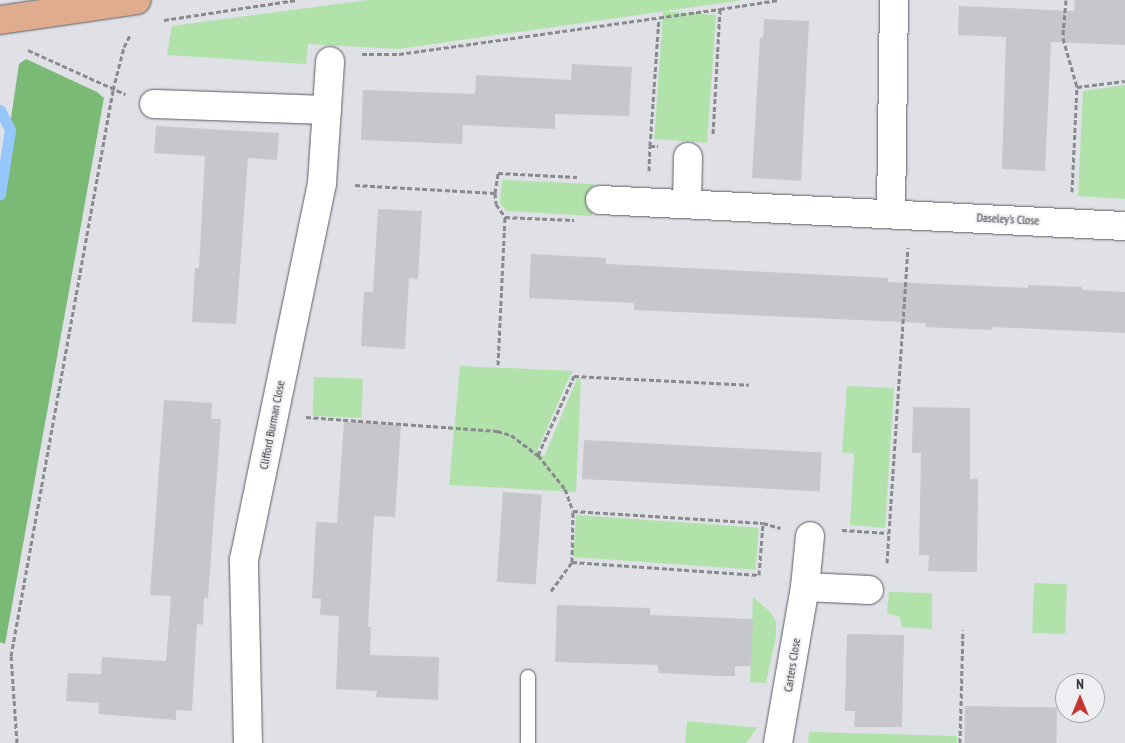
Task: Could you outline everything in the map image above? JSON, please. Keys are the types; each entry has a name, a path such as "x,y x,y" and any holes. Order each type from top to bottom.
{"main road":[{"path":"0,20 89,3 137,0"}],"street":[{"path":"894,0 901,214"},
{"name":"Clifford Burman Close","path":"248,743 244,560 322,183 330,61"},
{"path":"154,104 327,110"},
{"path":"687,204 688,157"},
{"name":"Daseley's Close","path":"600,200 1125,226"},
{"name":"Carters Close","path":"778,743 805,588 810,536"},
{"path":"805,588 869,590"}],"lane":[{"path":"528,677 528,743"}],"path":[{"path":"163,20 297,0"},
{"path":"330,61 358,54 399,54 778,0"},
{"path":"1066,0 1063,38 1076,87 1071,222"},
{"path":"688,157 713,148 720,9"},
{"path":"650,146 659,18"},
{"path":"16,743 11,656 113,90 124,48 131,33"},
{"path":"27,50 113,90"},
{"path":"1076,87 1125,81"},
{"path":"322,183 495,193 496,204 505,217 498,365"},
{"path":"505,217 596,221 600,200"},
{"path":"887,568 901,214"},
{"path":"538,455 574,376 749,385"},
{"path":"274,416 497,431 511,435 538,455 565,489 573,511 572,562 552,591"},
{"path":"573,511 763,524 810,536 834,530 888,533"},
{"path":"572,562 758,575 763,524"},
{"path":"960,743 963,630"}],"green space":[{"path":"368,0 743,0 398,49 308,44 306,64 167,55 172,26"},
{"path":"663,11 716,15 707,143 654,139"},
{"path":"26,59 97,92 104,98 5,644 0,642 0,192 19,64"},
{"path":"1125,85 1125,199 1078,196 1083,91"},
{"path":"502,180 593,184 592,216 506,211 500,203"},
{"path":"460,366 573,371 537,451 544,457 577,379 581,379 576,492 449,485"},
{"path":"314,377 363,379 362,418 313,416"},
{"path":"847,386 894,388 885,528 850,525 854,454 842,452"},
{"path":"576,515 759,528 756,570 573,557"},
{"path":"1034,583 1067,584 1065,634 1032,633"},
{"path":"889,592 932,593 932,629 902,627 900,617 887,613"},
{"path":"753,597 771,613 776,622 776,636 766,683 750,682"},
{"path":"687,721 758,727 746,743 685,743"},
{"path":"809,732 957,736 957,743 808,743"}],"building":[{"path":"1075,0 1125,0 1125,45 1051,42 1045,171 1002,169 1006,37 958,35 959,6 1074,11"},
{"path":"764,19 809,21 801,181 752,178 760,38 763,38"},
{"path":"572,64 632,67 629,116 555,114 555,129 463,125 462,144 361,140 363,90 475,94 476,75 571,80"},
{"path":"156,126 279,133 277,160 248,158 236,324 192,322 195,268 199,268 205,156 154,153"},
{"path":"378,209 422,211 418,279 409,278 405,349 361,346 364,292 373,292"},
{"path":"531,254 606,258 606,264 888,278 888,282 1028,288 1028,285 1082,287 1082,290 1125,292 1125,333 992,327 992,330 925,327 926,323 634,310 634,303 529,298"},
{"path":"164,400 212,403 211,419 221,419 208,598 204,598 203,625 197,624 192,711 176,710 176,720 98,714 99,703 66,701 68,673 101,674 102,657 166,661 171,596 150,595"},
{"path":"913,407 970,408 970,479 978,479 977,572 928,571 929,555 919,555 921,453 912,453"},
{"path":"344,421 401,425 395,517 374,516 368,627 371,627 370,655 439,657 438,700 376,697 377,691 336,689 339,616 320,615 321,599 312,598 316,522 337,523"},
{"path":"584,440 822,452 820,491 582,479"},
{"path":"503,492 542,495 536,585 497,582"},
{"path":"557,605 650,608 650,615 753,619 751,666 735,666 735,676 718,676 658,673 658,665 555,662"},
{"path":"847,634 904,635 902,727 854,727 855,711 845,711"},
{"path":"965,706 1055,708 1056,743 964,743"}],"waterway":[{"path":"0,110 10,130 0,194"}]}
